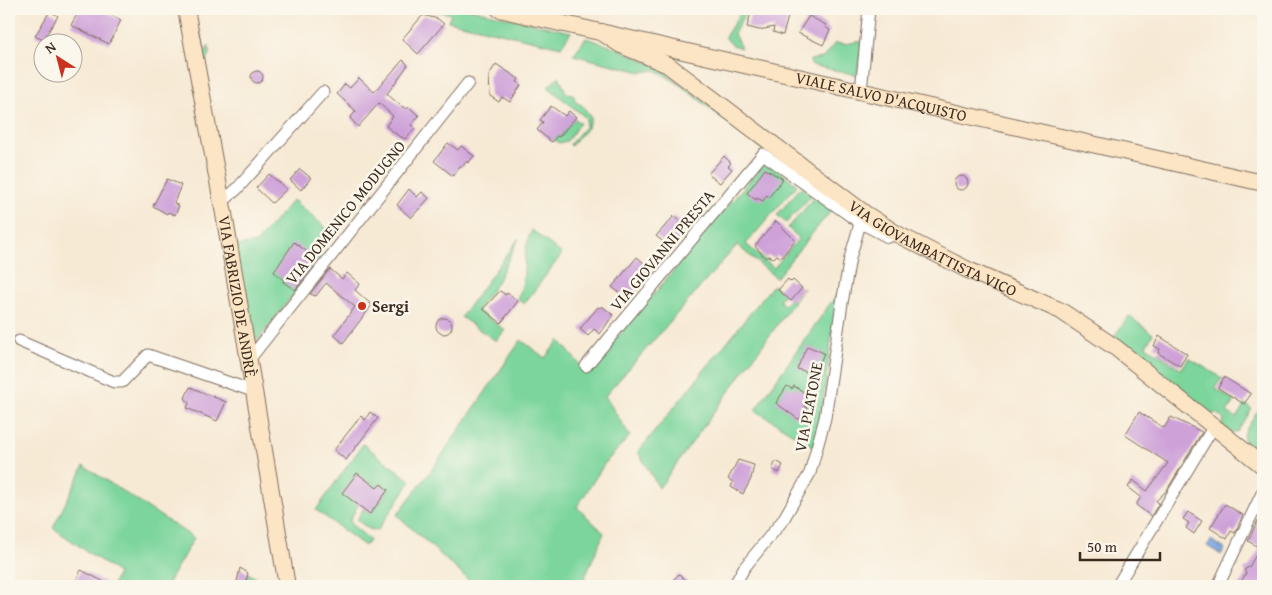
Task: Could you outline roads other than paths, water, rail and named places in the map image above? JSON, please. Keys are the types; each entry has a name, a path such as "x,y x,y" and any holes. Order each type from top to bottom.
{"street":[{"name":"VIA FABRIZIO DE ANDRÈ","path":"186,9 222,202 287,586"},
{"name":"VIALE SALVO D'ACQUISTO","path":"499,9 660,44 1263,183"},
{"path":"859,9 869,13 861,91"},
{"name":"VIA GIOVAMBATTISTA VICO","path":"601,32 621,45 668,65 862,217 966,268 1061,311 1116,348 1263,466"},
{"path":"660,44 660,56 668,65"},
{"name":"VIA DOMENICO MODUGNO","path":"248,360 468,83"},
{"path":"222,202 236,189 323,92"},
{"name":"VIA GIOVANNI PRESTA","path":"586,366 763,154 862,217"},
{"name":"VIA PLATONE","path":"734,586 744,568 783,520 810,473 825,418 842,303 862,217"},
{"path":"19,341 114,382 122,382 148,355 253,391"},
{"path":"1118,586 1214,426"},
{"path":"1218,586 1263,491"}],"water":[{"path":"1211,540 1225,549 1221,555 1207,546"}],"place":[{"name":"Sergi","path":"362,306"}]}
